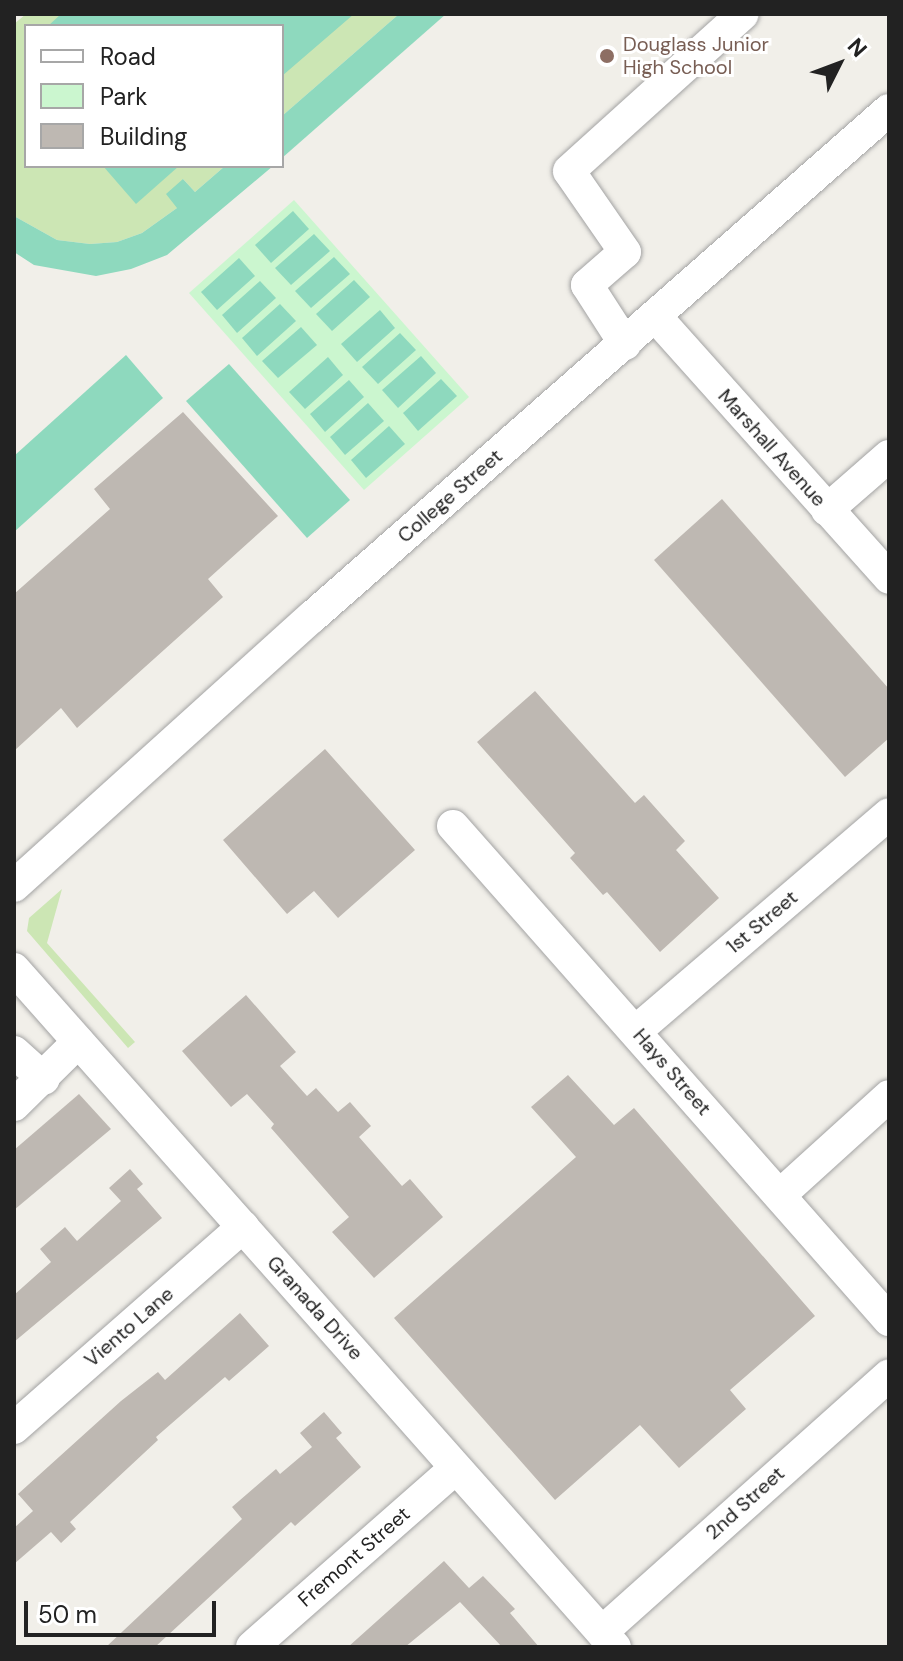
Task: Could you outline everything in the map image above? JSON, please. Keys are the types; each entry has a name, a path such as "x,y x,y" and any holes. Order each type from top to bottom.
{"street":[{"path":"625,344 587,285 625,252 569,171 743,14"},
{"name":"College Street","path":"14,886 312,617 889,110"},
{"name":"Marshall Avenue","path":"656,317 889,578"},
{"path":"827,510 889,456"},
{"name":"1st Street","path":"636,1031 889,814"},
{"name":"Hays Street","path":"453,826 889,1320"},
{"name":"Granada Drive","path":"14,969 608,1639"},
{"path":"14,1105 44,1079 78,1042"},
{"path":"14,1052 44,1079"},
{"path":"780,1195 889,1096"},
{"name":"Viento Lane","path":"14,1428 243,1227"},
{"name":"2nd Street","path":"608,1639 889,1375"},
{"name":"Fremont Street","path":"252,1647 456,1468"}],"green space":[{"path":"26,14 399,14 284,114 284,24 24,24 24,168 223,168 195,192 183,179 177,208 142,233 117,242 90,244 57,240 14,216 14,24"},
{"path":"61,14 354,14 284,74 284,24 50,24"},
{"path":"399,14 446,14 284,156 284,114"},
{"path":"105,168 177,168 136,204"},
{"path":"223,168 271,168 167,255 131,269 96,276 34,265 14,252 14,216 57,240 90,244 117,242 142,233 177,208 166,194 183,179 195,192"},
{"path":"294,200 469,397 364,490 189,293"},
{"path":"293,211 309,229 271,263 255,245"},
{"path":"314,234 330,251 291,285 275,268"},
{"path":"334,257 350,274 311,308 295,291"},
{"path":"239,258 255,276 217,310 201,292"},
{"path":"354,280 370,297 332,331 316,314"},
{"path":"260,281 276,298 237,333 222,315"},
{"path":"280,304 296,321 257,356 242,338"},
{"path":"380,310 395,328 357,362 341,344"},
{"path":"301,327 317,345 278,378 262,361"},
{"path":"400,333 416,350 378,384 362,367"},
{"path":"126,355 163,398 14,532 14,456"},
{"path":"421,356 436,373 398,408 382,390"},
{"path":"328,357 343,375 305,409 289,392"},
{"path":"229,364 350,500 307,538 186,401"},
{"path":"441,379 457,396 418,431 403,413"},
{"path":"349,380 364,397 325,432 310,414"},
{"path":"368,403 384,421 345,455 330,437"},
{"path":"389,426 405,444 366,478 351,460"},
{"path":"62,889 47,943 135,1042 128,1048 27,931 29,918"}],"building":[{"path":"183,412 278,516 208,579 223,597 77,728 61,708 14,751 14,594 110,509 94,489"},
{"path":"722,499 889,689 889,738 845,777 654,560"},
{"path":"535,691 635,803 644,795 685,841 676,850 719,898 660,952 607,892 603,895 570,858 575,853 477,742"},
{"path":"325,749 415,850 338,918 314,891 287,914 223,840"},
{"path":"246,995 296,1052 280,1066 307,1096 316,1088 338,1112 350,1102 371,1126 359,1137 402,1186 410,1179 443,1217 374,1278 332,1232 349,1217 271,1128 274,1124 247,1094 231,1107 182,1051"},
{"path":"568,1075 614,1125 634,1108 815,1316 730,1390 746,1409 679,1468 640,1425 555,1500 394,1318 576,1157 531,1107"},
{"path":"79,1094 111,1129 14,1210 14,1150"},
{"path":"130,1169 143,1184 137,1189 162,1218 14,1342 14,1295 51,1262 40,1249 65,1227 77,1241 121,1201 109,1188"},
{"path":"240,1313 269,1346 229,1381 225,1377 156,1437 158,1440 70,1522 76,1529 61,1543 51,1532 14,1564 14,1528 33,1511 18,1494 121,1401 158,1372 165,1380"},
{"path":"324,1412 342,1433 336,1438 361,1467 295,1526 291,1522 155,1647 106,1647 242,1519 232,1507 276,1469 280,1474 312,1447 300,1433"},
{"path":"444,1561 469,1588 483,1576 515,1609 510,1613 539,1647 502,1647 460,1602 405,1647 348,1647"}],"place":[{"name":"Douglass Junior High School","path":"607,56"}]}
